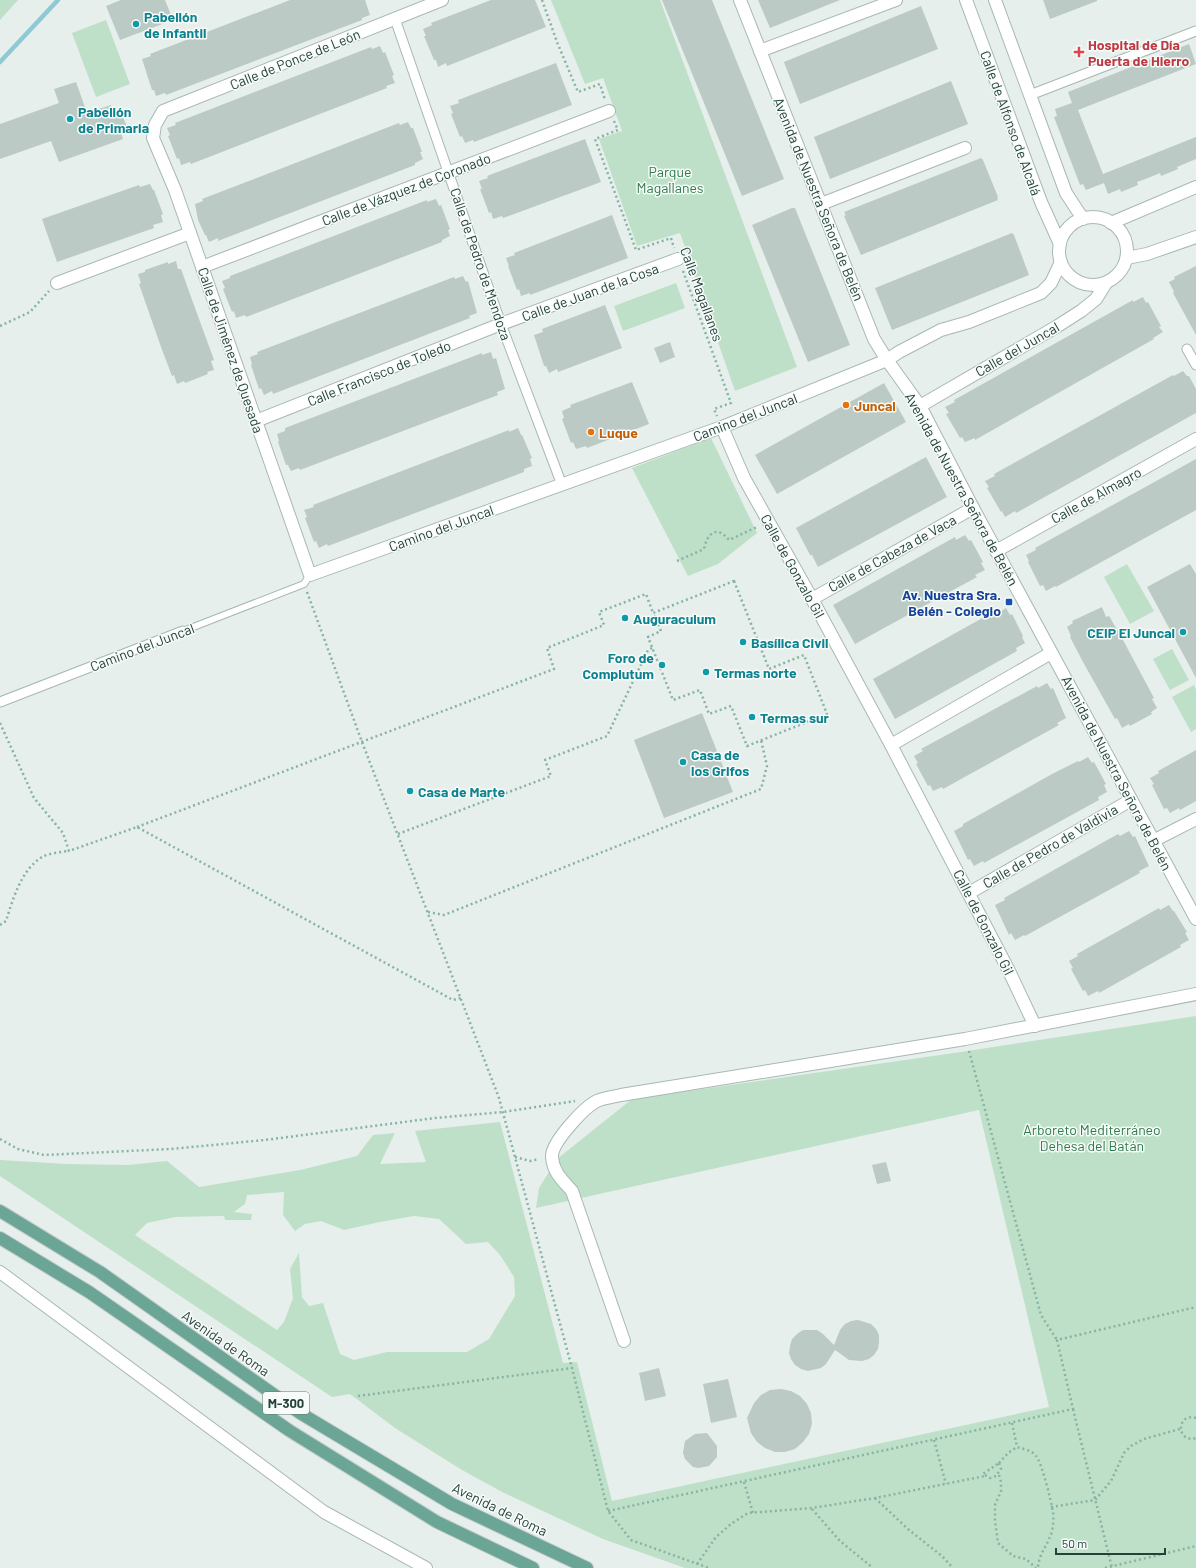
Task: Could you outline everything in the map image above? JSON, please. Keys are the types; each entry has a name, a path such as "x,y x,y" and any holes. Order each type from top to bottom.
{"main road":[{"name":"Avenida de Roma","path":"0,1212 100,1272 300,1413 452,1504 588,1568"},
{"name":"M-300","path":"0,1238 88,1292 297,1435 437,1522 533,1568"}],"street":[{"name":"Calle de Ponce de León","path":"155,125 163,111 442,0"},
{"name":"Avenida de Nuestra Señora de Belén","path":"740,0 874,338 887,360 920,406 996,552 1196,919"},
{"path":"760,51 896,0"},
{"name":"Calle de Alfonso de Alcalá","path":"966,0 1041,202 1060,244"},
{"name":"Calle de Alfonso de Alcalá","path":"994,0 1066,193 1083,219"},
{"name":"Calle de Pedro de Mendoza","path":"396,19 501,324 562,485"},
{"path":"1030,95 1196,31"},
{"name":"Calle de Vázquez de Coronado","path":"202,267 609,111"},
{"name":"Calle de Jiménez de Quesada","path":"155,125 153,138 175,190 256,421 307,579"},
{"path":"821,204 965,148"},
{"path":"1111,223 1196,187"},
{"path":"1095,217 1106,220 1116,226 1123,235 1127,246 1127,258 1123,268 1115,277 1106,283 1095,285 1084,284 1070,276 1061,262 1059,252 1060,244 1066,231 1083,219 1095,217"},
{"path":"57,283 190,233"},
{"path":"1127,258 1147,254 1196,237"},
{"name":"Calle de Juan de la Cosa","path":"501,324 678,259"},
{"path":"887,360 899,352 942,330 969,322 1041,293 1052,283 1061,262"},
{"name":"Calle del Juncal","path":"920,406 1069,319 1096,299 1106,283"},
{"name":"Calle Francisco de Toledo","path":"256,421 501,324"},
{"path":"1187,349 1196,365"},
{"name":"Camino del Juncal","path":"307,579 722,427 887,360"},
{"name":"Calle de Gonzalo Gil","path":"722,427 744,478 892,745 1008,969 1034,1026"},
{"name":"Calle de Almagro","path":"996,552 1196,439"},
{"name":"Calle de Cabeza de Vaca","path":"812,599 973,508"},
{"name":"Camino del Juncal","path":"0,702 183,631"},
{"path":"892,745 1051,653"},
{"name":"Calle de Pedro de Valdivia","path":"969,893 1131,800"},
{"path":"1153,841 1196,819"},
{"path":"624,1341 572,1191 556,1172 552,1156 556,1144 569,1126 595,1102 621,1095 966,1039 1196,994"},
{"path":"0,1272 324,1512 426,1568"}],"lane":[{"name":"Camino del Juncal","path":"183,631 307,579"}],"path":[{"name":"Calle Magallanes","path":"542,0 557,42 578,92 600,84 609,111 618,130 595,139 636,250 671,238 730,403 714,409 722,427"},
{"path":"0,326 30,312 57,283"},
{"path":"677,561 704,549 705,541 708,536 713,533 718,532 724,534 729,540 757,527"},
{"path":"307,579 362,742 461,998 503,1112 514,1157 528,1201 608,1510 631,1540 709,1568"},
{"path":"0,925 6,921 23,877 43,856 69,851 138,827 554,669 547,648 604,625 599,612 646,594 653,613 661,632 648,636 673,700 700,690 709,714 731,706 747,746 827,714 804,655 770,669 734,581 653,613"},
{"path":"398,834 551,776 545,760 607,736 648,650 652,648"},
{"path":"0,723 34,798 63,833 69,851"},
{"path":"428,912 444,915 761,789 767,766 761,740"},
{"path":"138,827 452,1000 461,998"},
{"path":"966,1039 1041,1315 1057,1340 1111,1567"},
{"path":"0,1139 18,1149 44,1155 171,1149 265,1140 435,1118 503,1112 579,1101 595,1102"},
{"path":"514,1157 530,1161 552,1156"},
{"path":"1057,1340 1196,1307"},
{"path":"358,1396 572,1368"},
{"path":"608,1510 1074,1410"},
{"path":"1196,1418 1191,1417 1185,1419 1180,1429 1186,1437 1193,1439 1196,1438"},
{"path":"1012,1423 1017,1447"},
{"path":"1052,1507 1095,1500 1111,1481 1124,1453 1131,1446 1144,1439 1180,1429"},
{"path":"934,1440 946,1484"},
{"path":"985,1476 983,1474 1017,1447"},
{"path":"998,1474 1002,1482 1001,1491 995,1506 995,1521 998,1543 1012,1556 1026,1559 1037,1568 1039,1557 1046,1547 1052,1530 1052,1507 1041,1466 1037,1457 1032,1452 1017,1447"},
{"path":"697,1564 716,1537 731,1524 748,1513 812,1508 875,1498 985,1476 994,1478 1001,1469 998,1463"},
{"path":"744,1482 753,1513"},
{"path":"875,1498 909,1530 942,1556 953,1568"},
{"path":"812,1508 840,1541 873,1568"},
{"path":"1105,1568 1196,1546"}],"green space":[{"path":"0,0 18,0 0,20"},
{"name":"Parque Magallanes","path":"551,0 660,0 797,367 735,391 680,233 637,246 599,139 622,131 603,78 585,84"},
{"path":"106,20 130,84 96,97 72,33"},
{"path":"676,283 685,308 623,331 614,306"},
{"path":"711,438 757,533 718,564 688,576 632,468"},
{"path":"1127,564 1154,611 1130,624 1104,577"},
{"path":"1172,649 1189,680 1170,690 1153,659"},
{"path":"1194,685 1196,690 1196,729 1191,732 1172,697"},
{"name":"Arboreto Mediterráneo Dehesa del Batán","path":"1196,1016 1196,1568 685,1568 603,1539 504,1493 462,1470 395,1428 350,1394 332,1397 0,1176 0,1160 67,1164 128,1165 167,1161 199,1187 300,1170 357,1156 373,1135 395,1133 380,1164 426,1162 415,1131 500,1122 563,1363 577,1362 612,1501 1049,1407 979,1110 536,1208 539,1188 557,1159 632,1099 961,1052","holes":["284,1192 283,1215 295,1231 305,1224 321,1221 344,1230 414,1216 439,1219 466,1244 488,1242 500,1255 514,1277 515,1296 489,1339 467,1352 387,1352 354,1360 340,1354 323,1303 309,1306 302,1297 299,1253 290,1269 293,1298 284,1322 277,1330 135,1235 147,1223 175,1217 224,1216 225,1220 251,1220 252,1214 234,1212 245,1204 247,1195"]}],"building":[{"name":"Pabellón de Infantil","path":"121,0 165,0 173,20 120,40 106,6"},
{"path":"290,0 365,0 370,15 362,18 362,20 166,95 165,93 156,96 154,90 152,90 142,59 151,56 150,54"},
{"path":"491,0 535,0 546,27 447,66 446,63 438,67 424,36 426,36 423,29 432,25 431,23"},
{"path":"662,0 712,0 784,179 742,196"},
{"path":"758,0 840,0 770,28"},
{"path":"1043,0 1097,0 1097,1 1050,19"},
{"path":"921,6 938,49 800,104 784,62"},
{"path":"1189,44 1196,64 1078,110 1103,174 1196,137 1196,159 1161,176 1160,173 1137,182 1138,185 1121,192 1120,189 1108,194 1104,183 1086,190 1083,184 1080,185 1054,117 1057,116 1055,109 1072,103 1068,92"},
{"path":"380,46 383,53 385,52 394,75 392,76 395,83 386,86 387,88 191,164 190,162 181,165 179,158 177,159 168,136 170,135 167,128 176,125 175,123 371,47 372,49"},
{"path":"556,63 572,105 474,142 473,140 465,143 462,136 460,137 451,114 453,113 450,106 459,103 458,100"},
{"path":"951,81 968,124 830,179 814,137"},
{"name":"Pabellón de Primaria","path":"76,82 87,113 111,105 113,112 120,109 128,130 121,133 123,139 59,162 51,141 0,159 0,124 59,103 54,89"},
{"path":"408,122 411,128 413,128 422,152 420,152 423,159 415,163 415,165 218,241 218,238 209,242 198,220 195,204 203,201 202,199 399,123 400,125"},
{"path":"585,139 601,182 503,218 502,216 493,219 491,212 489,213 480,189 482,189 479,181 488,178 487,176"},
{"path":"981,158 998,200 861,255 844,216 846,215 844,212"},
{"path":"150,184 154,190 163,214 161,215 163,222 153,225 154,228 57,262 42,219 139,185 140,187"},
{"path":"436,199 439,206 441,205 450,229 448,230 450,236 442,240 442,242 246,317 245,315 236,318 234,311 232,312 223,289 225,288 222,281 230,278 230,276 427,200 427,202"},
{"path":"795,208 850,345 808,362 752,225"},
{"path":"612,215 628,258 530,295 530,293 521,296 519,289 517,290 506,258 515,255 514,253"},
{"path":"1012,233 1029,275 892,330 875,288"},
{"path":"176,261 178,269 181,269 214,360 211,361 214,370 207,372 208,374 185,383 184,381 177,384 174,375 172,376 161,347 139,284 141,283 138,274 168,262 168,264"},
{"path":"1196,266 1196,335 1173,293 1174,292 1169,282 1175,279 1174,277"},
{"path":"463,276 466,282 468,281 477,313 469,316 470,318 273,394 272,391 264,395 261,388 259,389 251,365 250,357 258,354 257,352 454,277 455,279"},
{"path":"1143,297 1146,303 1148,302 1161,326 1159,327 1163,332 1153,338 1154,339 975,440 975,438 965,442 962,437 960,438 946,414 949,413 945,407 955,402 954,400 1133,300 1133,302"},
{"path":"605,305 622,348 558,372 557,369 549,373 546,366 544,366 534,335 543,332 542,329"},
{"path":"670,342 675,357 660,363 654,348"},
{"path":"491,352 493,359 496,358 505,389 497,392 498,395 300,470 299,468 291,471 288,465 286,465 278,442 277,434 285,431 285,428 482,353 482,355"},
{"path":"1183,371 1187,376 1189,376 1196,389 1196,413 1016,513 1015,511 1005,517 1002,511 1001,512 987,488 989,487 985,481 995,476 994,474 1173,375 1174,376"},
{"path":"632,382 649,424 587,448 586,446 576,449 573,442 571,443 562,419 564,418 562,411 571,407 570,405"},
{"path":"884,383 906,422 777,494 755,455"},
{"path":"518,428 532,458 530,459 532,466 524,469 524,472 328,546 327,544 319,548 316,541 314,542 305,518 307,517 304,510 314,507 313,505 509,430 509,432"},
{"path":"926,457 947,497 818,567 796,528"},
{"path":"1196,459 1196,510 1056,587 1055,586 1046,591 1043,585 1040,586 1026,555 1036,550 1035,548"},
{"path":"965,535 969,541 971,540 983,562 981,563 985,570 975,575 977,577 855,644 833,605 955,537 956,540"},
{"name":"CEIP El Juncal","path":"1190,564 1196,574 1196,678 1147,587"},
{"path":"1102,607 1106,617 1109,616 1123,640 1154,698 1152,699 1157,708 1151,712 1152,714 1130,726 1129,724 1122,728 1117,718 1115,719 1083,662 1070,637 1071,636 1067,627 1073,623 1072,621"},
{"path":"1006,608 1010,615 1012,614 1025,643 1016,648 1017,651 895,719 873,679 995,611 997,614"},
{"path":"1047,683 1051,689 1053,688 1066,718 1057,723 1059,725 943,789 942,787 933,791 930,785 928,786 916,764 918,763 914,756 923,751 921,749 1037,686 1038,688"},
{"path":"702,713 733,792 664,818 634,740"},
{"path":"1196,750 1196,801 1180,810 1179,808 1170,813 1167,808 1164,809 1150,778 1159,773 1158,771"},
{"path":"1088,757 1092,763 1094,762 1106,784 1104,785 1107,792 1098,797 1099,800 984,863 983,861 974,866 970,859 968,860 954,831 963,826 963,824 1052,774"},
{"path":"1129,831 1133,837 1135,836 1149,866 1139,871 1140,873 1025,936 1024,935 1015,940 1011,933 1009,935 995,905 1005,900 1004,898 1118,834 1120,836"},
{"path":"1169,905 1187,932 1185,933 1189,940 1180,945 1181,947 1099,993 1098,991 1088,996 1085,990 1083,991 1071,969 1073,968 1069,961 1078,956 1077,954 1159,908 1160,910"},
{"path":"886,1162 891,1181 877,1184 872,1165"},
{"path":"858,1320 871,1324 879,1335 878,1349 869,1359 862,1361 849,1360 835,1350 826,1364 821,1368 808,1371 795,1365 791,1359 789,1353 792,1339 803,1330 817,1330 834,1345 840,1330 845,1324"},
{"path":"659,1368 666,1396 645,1401 639,1373"},
{"path":"728,1379 737,1417 711,1423 703,1384"},
{"path":"781,1389 791,1391 800,1396 807,1404 811,1413 812,1424 809,1434 795,1449 785,1452 775,1452 765,1448 757,1442 751,1433 747,1418 754,1403 761,1395 770,1390"},
{"path":"707,1433 717,1446 717,1457 709,1466 699,1468 693,1467 685,1459 683,1453 685,1441 695,1434"}],"waterway":[{"path":"0,62 58,0"}],"place":[{"name":"Pabellón de Infantil","path":"136,24"},
{"name":"Hospital de Día Puerta de Hierro","path":"1079,52"},
{"name":"Pabellón de Primaria","path":"70,119"},
{"name":"Juncal","path":"846,405"},
{"name":"Luque","path":"591,432"},
{"name":"Av. Nuestra Sra. Belén - Colegio","path":"1009,602"},
{"name":"Auguraculum","path":"625,618"},
{"name":"CEIP El Juncal","path":"1183,632"},
{"name":"Basílica Civil","path":"743,642"},
{"name":"Foro de Complutum","path":"662,665"},
{"name":"Termas norte","path":"706,672"},
{"name":"Termas sur","path":"752,717"},
{"name":"Casa de los Grifos","path":"683,762"},
{"name":"Casa de Marte","path":"410,791"}]}
